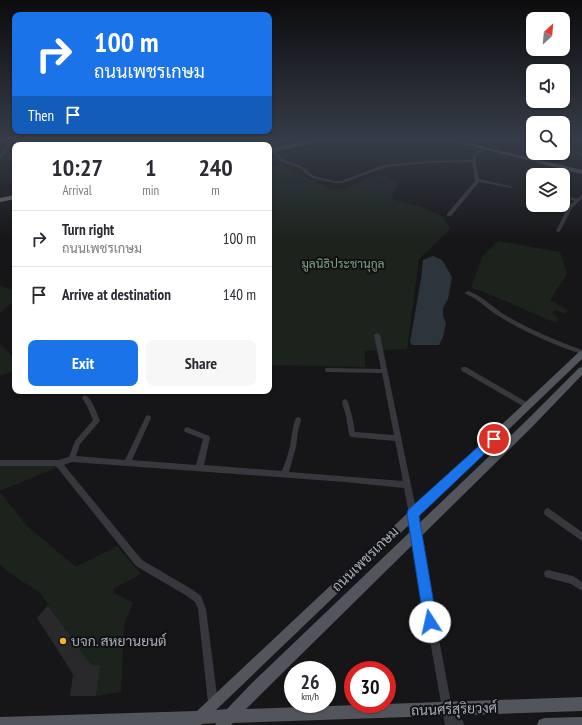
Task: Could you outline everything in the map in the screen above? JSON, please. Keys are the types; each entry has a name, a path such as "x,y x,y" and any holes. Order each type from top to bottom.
{"highway":[{"path":"0,200 12,198"},
{"path":"0,204 12,202"}],"main road":[{"name":"ถนนเพชรเกษม","path":"197,720 213,703 528,406 582,353"},
{"name":"ถนนเพชรเกษม","path":"226,721 415,534 528,425 582,370"},
{"name":"ถนนศรีสุริยวงศ์","path":"197,720 226,721 446,709 582,704"},
{"path":"0,724 197,720"},
{"path":"544,725 582,724"}],"street":[{"path":"308,174 334,182 341,182 364,174"},
{"path":"449,215 477,180 477,174"},
{"path":"477,180 511,187"},
{"path":"558,231 570,207 582,196"},
{"path":"570,198 577,200"},
{"path":"468,293 479,297 494,310 534,334 582,353"},
{"path":"377,335 413,514 415,534 450,725"},
{"path":"464,369 528,406"},
{"path":"328,370 384,371"},
{"path":"72,459 77,442 97,421 85,398"},
{"path":"345,402 352,434 397,438"},
{"path":"128,462 148,418"},
{"path":"285,474 293,447 298,420"},
{"path":"187,430 207,438 199,469"},
{"path":"0,463 58,462 72,459 128,462 406,485"},
{"path":"58,462 139,563 198,599 202,609 213,703"},
{"path":"548,512 582,537"},
{"path":"548,574 574,580 582,587"},
{"path":"446,709 459,725"}],"green space":[{"name":"มูลนิธิประชานุกูล","path":"272,174 300,174 332,189 346,188 371,176 382,175 398,182 391,199 422,207 443,217 450,229 419,259 407,349 365,351 365,367 272,365"},
{"path":"498,241 560,252 567,274 550,300 568,310 565,314 555,310 552,313 558,318 556,323 482,291 471,288 482,257"},
{"path":"0,285 12,290 12,303 0,313"},
{"path":"0,344 12,356 12,371 0,376"},
{"path":"55,464 58,467 0,491 0,466"},
{"path":"0,492 27,526 76,567 117,546 141,574 114,588 114,593 133,603 124,625 121,692 96,696 99,666 91,665 40,593 7,571 0,564"}],"shaded area":[{"path":"433,256 442,260 452,277 448,299 443,308 443,316 446,323 443,337 439,345 412,345 410,342 423,260"}],"building":[{"name":"บจก. สหยานยนต์","path":"48,605 91,665 100,666 96,696 70,696 73,674 37,618"}],"place":[{"name":"บจก. สหยานยนต์","path":"63,641"}],"route":[{"path":"430,622 413,514 494,439"}]}
